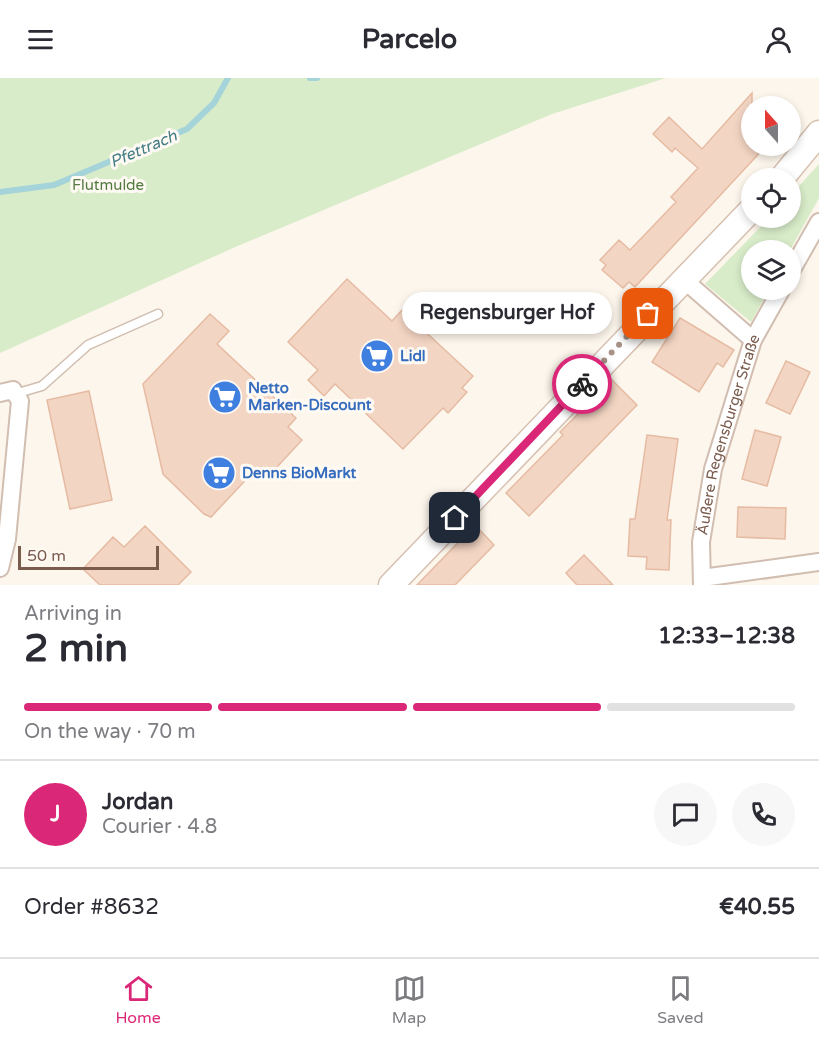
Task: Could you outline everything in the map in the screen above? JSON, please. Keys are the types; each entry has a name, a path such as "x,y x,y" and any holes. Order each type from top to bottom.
{"main road":[{"path":"790,168 819,133"},
{"path":"391,585 741,220"}],"street":[{"path":"801,254 819,222"},
{"path":"683,279 753,340"},
{"name":"Äußere Regensburger Straße","path":"702,582 701,542 713,469 753,340 775,300"},
{"path":"0,393 13,390 18,393 20,401 7,539 0,568"},
{"path":"702,582 819,562"}],"lane":[{"path":"18,393 42,386 88,345 158,314"}],"green space":[{"name":"Flutmulde","path":"0,78 666,78 552,114 233,248 0,353"},
{"path":"819,164 819,198 796,240 748,240 759,228 801,228 801,184"},
{"path":"741,247 741,300 763,300 751,322 705,284"}],"building":[{"path":"741,105 741,156 757,156 746,168 741,168 741,173 635,287 629,282 623,288 602,270 606,265 600,260 619,240 630,250 676,202 671,197 698,168 675,148 672,152 653,134 669,117 702,149"},
{"name":"Lidl","path":"347,279 392,321 402,310 473,376 462,388 467,392 448,413 443,408 403,449 335,384 324,396 308,380 318,370 288,342"},
{"path":"210,314 229,331 217,344 296,418 288,427 302,440 265,480 255,470 211,517 204,514 163,474 143,384"},
{"path":"680,318 734,350 723,367 717,363 699,392 652,362"},
{"path":"786,361 810,372 790,414 766,403"},
{"path":"612,380 637,405 529,516 506,493 563,435 560,432"},
{"path":"89,391 112,500 70,509 47,400"},
{"path":"755,430 781,437 767,486 742,479"},
{"path":"647,435 678,439 667,520 671,520 669,570 646,569 647,557 628,556 630,519 635,519"},
{"path":"738,507 786,508 785,539 737,537"},
{"path":"475,525 494,545 455,585 417,585"},
{"path":"145,526 191,572 178,585 100,585 83,569 113,537 124,547"},
{"path":"584,555 613,585 577,585 566,573"}],"waterway":[{"name":"Pfettrach","path":"0,192 54,185 187,129 214,103 228,78"},
{"path":"310,78 317,78"}],"way so far":[{"path":"582,384 648,314"}],"place":[{"name":"Regensburger Hof","path":"648,314"},
{"name":"Lidl","path":"377,356"},
{"name":"Netto Marken-Discount","path":"225,397"},
{"name":"Denns BioMarkt","path":"219,473"}],"route":[{"path":"455,518 582,384"}]}
